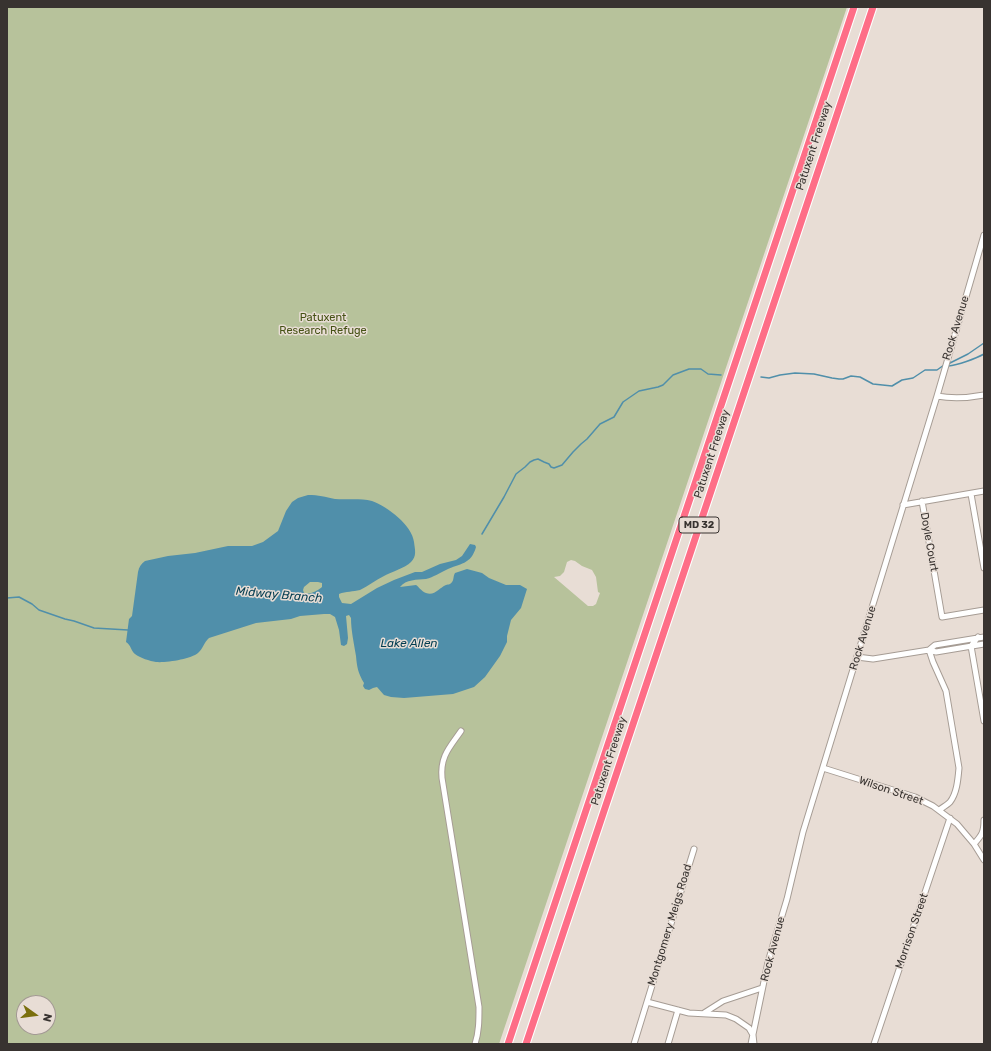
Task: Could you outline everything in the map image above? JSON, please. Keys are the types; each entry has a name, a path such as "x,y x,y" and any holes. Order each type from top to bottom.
{"highway":[{"name":"Patuxent Freeway","path":"508,1044 854,7"},
{"name":"Patuxent Freeway","path":"526,1044 873,7"}],"street":[{"name":"Rock Avenue","path":"751,1044 773,943 789,892 803,832 906,505 947,358 984,235"},
{"path":"937,396 962,398 984,395"},
{"name":"Doyle Court","path":"984,491 922,502 942,617 984,610"},
{"path":"971,494 984,568"},
{"path":"906,505 922,502"},
{"path":"928,650 935,645 981,637"},
{"path":"971,646 981,637"},
{"path":"857,657 873,659 928,650 936,652 984,644"},
{"path":"971,646 984,721"},
{"path":"928,650 946,692 959,768 955,791 949,803 939,810"},
{"path":"462,731 447,751 442,761 441,768 479,1007 479,1024 475,1044"},
{"name":"Wilson Street","path":"823,768 926,802 950,818 974,844 984,860"},
{"name":"Morrison Street","path":"874,1044 950,818"},
{"path":"974,844 983,832 984,820"},
{"name":"Montgomery Meigs Road","path":"634,1044 694,848"},
{"path":"703,1014 723,1001 762,988"},
{"path":"647,1002 678,1010 703,1014 726,1015 736,1019 749,1028 753,1035 754,1044"},
{"path":"668,1044 678,1010"}],"green space":[{"name":"Patuxent Research Refuge","path":"7,7 847,7 499,1044 7,1044","holes":["571,560 592,570 596,577 598,592 600,593 596,604 593,606 588,606 554,577 560,576 564,572 567,562"]}],"water":[{"name":"Lake Allen","path":"312,495 335,499 372,501 398,517 409,529 412,536 415,553 411,562 360,590 339,594 342,603 351,604 377,588 394,580 456,560 462,556 470,544 475,545 476,547 471,557 464,563 426,579 408,581 400,587 416,585 421,590 429,594 451,584 455,573 467,569 482,573 489,578 506,585 520,585 527,589 521,608 511,620 507,642 500,656 485,677 474,687 453,694 404,698 384,695 377,687 369,690 365,689 357,667 351,618 349,615 346,616 348,638 347,644 344,646 341,645 335,617 330,614 324,614 256,623 209,638 198,653 178,660 156,662 142,658 134,653 126,642 129,619 132,616 138,572 142,563 168,556 195,553 228,546 252,546 263,542 278,531 286,511 292,502 298,498","holes":["310,582 322,583 322,587 313,592 304,593 304,587"]}],"waterway":[{"name":"Midway Branch","path":"948,364 968,354 984,343"},
{"path":"948,366 966,362 984,354"},
{"name":"Midway Branch","path":"761,377 769,378 795,373 814,374 839,379 851,376 860,377 873,384 892,386 902,380 913,378 925,370 937,370 944,365"},
{"name":"Midway Branch","path":"482,534 516,474 530,462 538,459 554,468 562,465 600,424 614,417 623,402 639,391 663,385 673,375 689,369 701,369 708,374 721,375"},
{"name":"Midway Branch","path":"7,598 19,597 32,604 39,610 94,628 128,630"}]}
